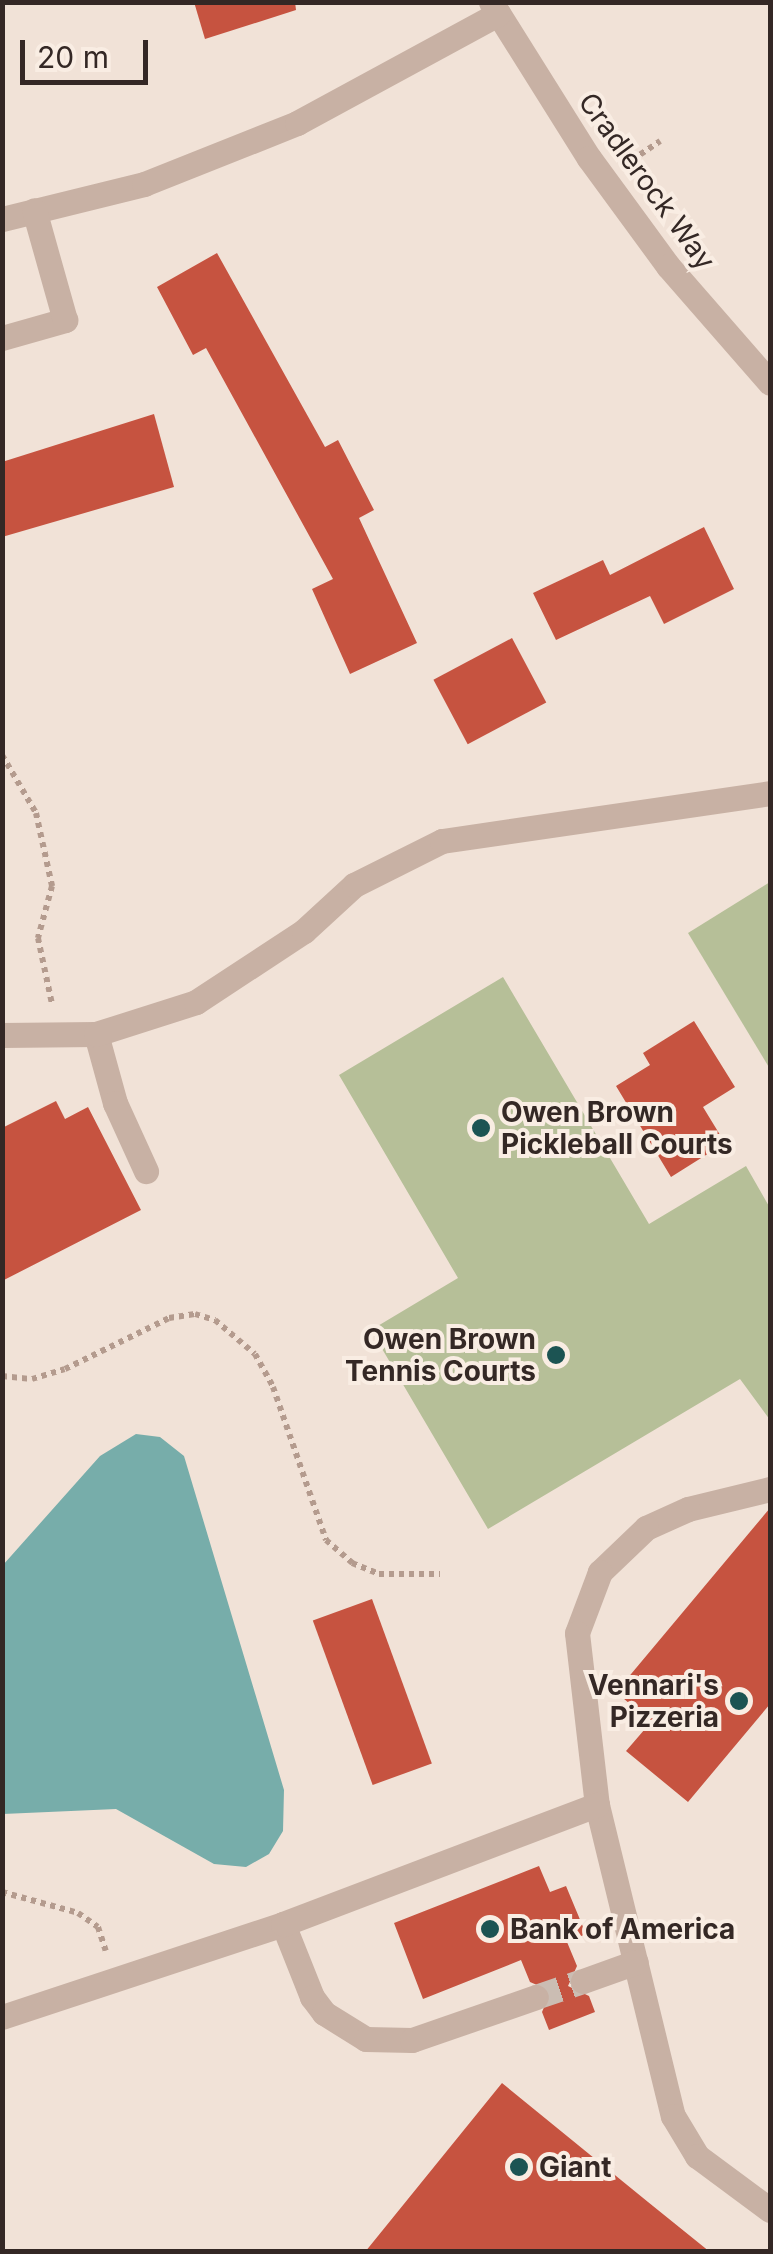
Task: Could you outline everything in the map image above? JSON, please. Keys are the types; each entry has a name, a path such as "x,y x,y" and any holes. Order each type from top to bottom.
{"street":[{"path":"2,218 144,184 297,123 494,8"},
{"name":"Cradlerock Way","path":"494,8 588,158 668,266 770,383"},
{"path":"2,338 65,320 34,210"},
{"path":"2,1035 96,1034 196,1002 304,931 354,884 442,841 770,793"},
{"path":"96,1034 115,1103 146,1171"},
{"path":"770,1489 688,1509 646,1528 600,1572 577,1632 598,1805 682,2136 697,2156 770,2210"},
{"path":"2,2017 283,1924 598,1805"},
{"path":"283,1924 312,1997 324,2013 366,2039 412,2040 536,1997"},
{"path":"582,1981 636,1962"}],"path":[{"path":"2,755 36,812 52,886 38,938 58,1035"},
{"path":"2,1376 32,1378 65,1369 170,1318 195,1314 216,1320 255,1354 273,1387 326,1540 352,1564 379,1574 440,1574"},
{"path":"2,1892 78,1913 98,1927 106,1953"}],"green space":[{"path":"770,882 770,1069 688,933"},
{"path":"503,977 649,1224 746,1166 770,1208 770,1420 740,1379 488,1529 371,1330 458,1278 339,1075"}],"water":[{"path":"136,1434 160,1437 184,1456 284,1790 283,1831 269,1854 246,1867 214,1864 116,1809 3,1814 3,1565 100,1456"}],"building":[{"path":"194,2 295,2 296,10 205,39"},
{"path":"217,253 325,447 338,440 374,510 359,518 417,643 350,674 312,589 333,579 206,348 193,355 157,287"},
{"path":"154,414 174,487 2,537 2,462"},
{"path":"704,527 734,589 664,624 650,596 556,640 533,593 603,560 610,575"},
{"path":"512,638 546,702 468,744 433,680"},
{"path":"694,1021 735,1087 703,1107 725,1143 671,1177 616,1086 650,1065 643,1053"},
{"path":"56,1101 65,1119 88,1107 141,1210 2,1281 2,1128"},
{"path":"770,1508 770,1704 688,1802 626,1751 651,1722 616,1692"},
{"path":"372,1599 432,1763 373,1785 313,1621"},
{"name":"Bank of America","path":"539,1866 550,1892 566,1886 586,1934 567,1942 577,1966 568,1986 589,1996 595,2012 549,2030 542,2012 551,1991 530,1982 521,1960 423,1999 394,1923"},
{"name":"Giant","path":"502,2083 648,2202 710,2252 365,2252"}],"tunnel":[{"path":"536,1997 583,1981"}],"place":[{"name":"Owen Brown Pickleball Courts","path":"481,1128"},
{"name":"Owen Brown Tennis Courts","path":"556,1355"},
{"name":"Vennari's Pizzeria","path":"739,1701"},
{"name":"Bank of America","path":"490,1929"},
{"name":"Giant","path":"519,2167"}]}
